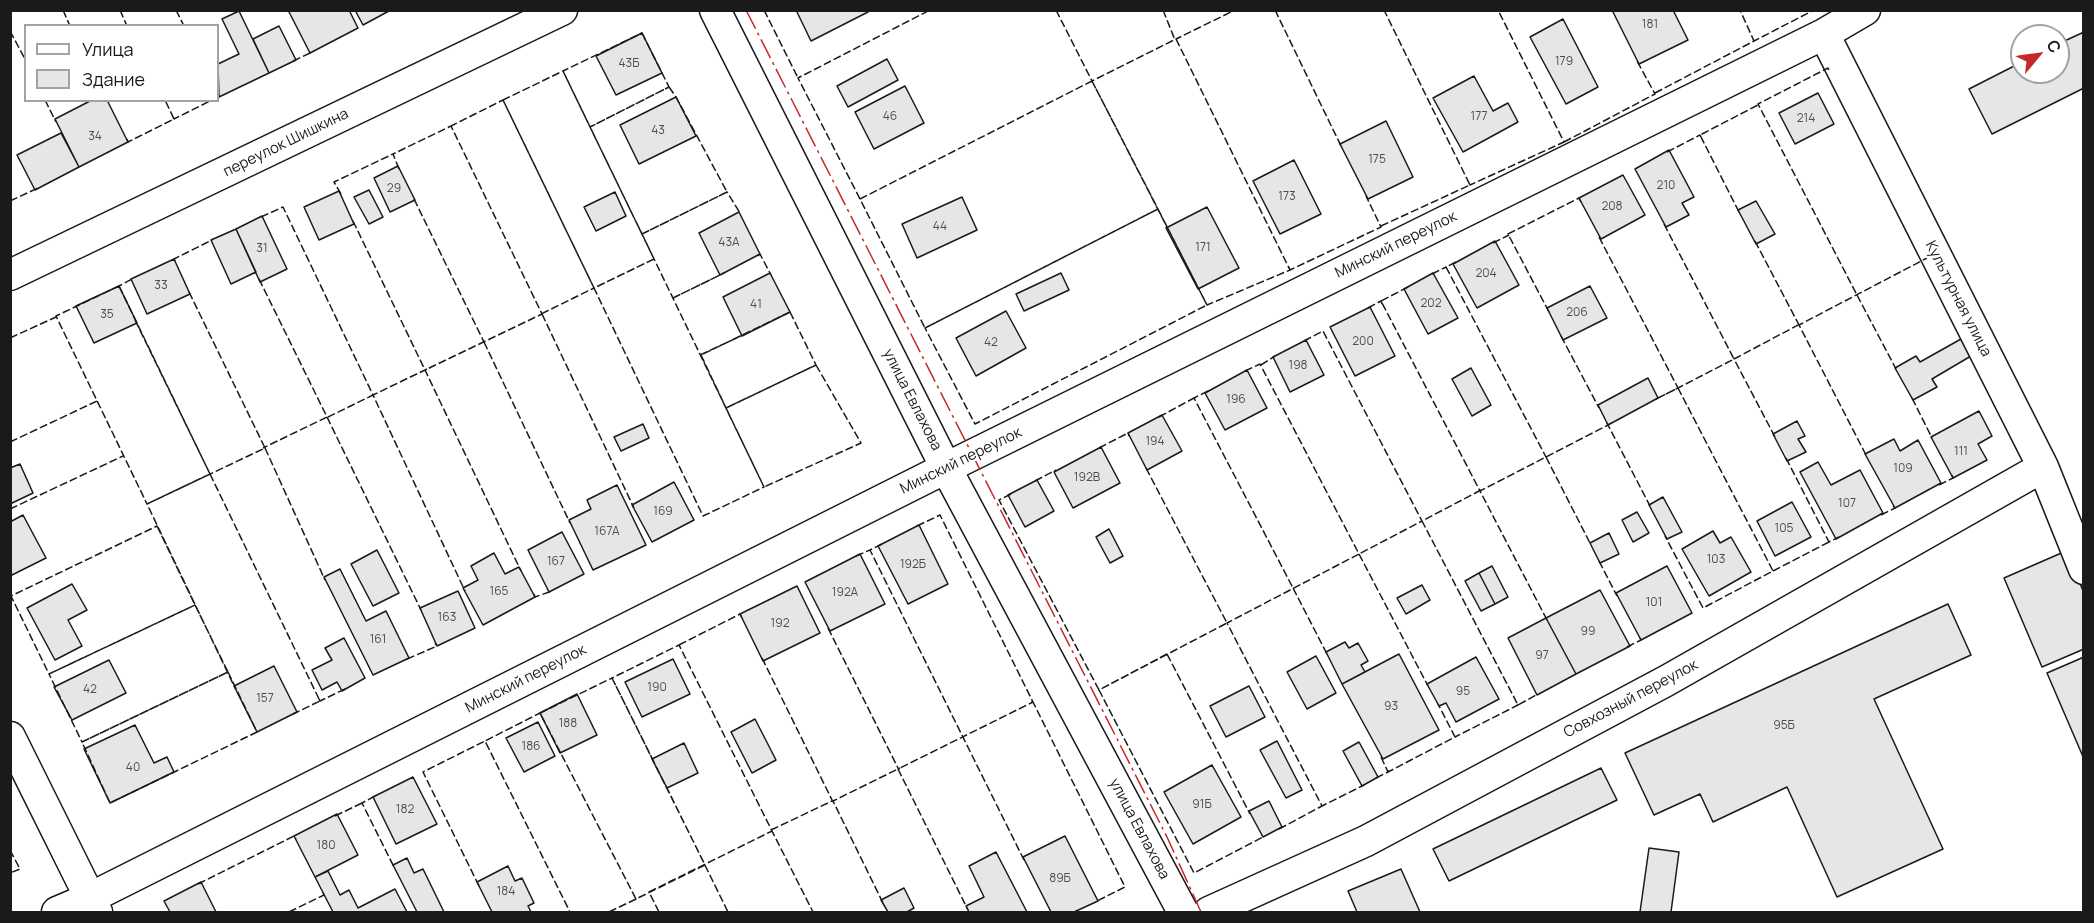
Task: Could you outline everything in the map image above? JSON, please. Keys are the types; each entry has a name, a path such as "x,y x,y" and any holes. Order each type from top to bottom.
{"street":[{"name":"переулок Шишкина","path":"10,275 562,10"},
{"name":"улица Евлахова","path":"715,10 946,468 1183,912"},
{"name":"Минский переулок","path":"57,912 94,905 946,468 1824,34 1865,10"},
{"name":"Культурная улица","path":"1824,34 2043,467 2084,569"},
{"name":"Совхозный переулок","path":"1209,912 1366,841 1624,703 2043,467"},
{"path":"10,737 94,905"}],"building":[{"path":"288,10 349,10 358,28 310,53"},
{"path":"355,10 389,10 389,11 363,25"},
{"path":"796,10 867,10 868,12 811,41"},
{"path":"1612,10 1673,10 1688,40 1639,64"},
{"path":"239,11 269,73 219,97 219,64 239,54 222,19"},
{"path":"1563,19 1598,87 1566,104 1530,37"},
{"path":"279,26 296,60 269,73 253,39"},
{"path":"2084,32 2084,88 1992,134 1969,89 2010,68 2010,84 2070,84 2070,38"},
{"path":"642,33 662,73 616,95 596,56"},
{"path":"887,59 898,80 848,107 837,86"},
{"path":"1474,76 1493,111 1508,103 1518,122 1463,152 1433,98"},
{"path":"905,86 924,123 874,149 855,112"},
{"path":"1818,93 1834,124 1795,144 1779,113"},
{"path":"676,97 696,136 639,164 620,125"},
{"path":"88,102 108,102 128,142 79,167 55,119"},
{"path":"1386,121 1413,177 1368,199 1340,144"},
{"path":"61,133 79,167 35,190 17,155"},
{"path":"1669,150 1694,197 1682,203 1689,215 1666,227 1635,169"},
{"path":"1294,160 1321,214 1280,234 1253,181"},
{"path":"398,166 415,200 390,212 374,178"},
{"path":"1623,175 1645,215 1601,239 1579,198"},
{"path":"369,190 383,217 369,224 354,197"},
{"path":"339,191 354,224 319,240 304,207"},
{"path":"615,192 626,216 596,231 584,207"},
{"path":"962,197 977,230 917,258 902,224"},
{"path":"1756,201 1775,234 1756,244 1738,210"},
{"path":"1207,207 1239,268 1198,289 1166,228"},
{"path":"739,212 760,254 720,275 699,233"},
{"path":"262,216 287,269 260,282 236,229"},
{"path":"236,229 256,272 231,284 211,240"},
{"path":"1495,241 1519,285 1477,308 1453,264"},
{"path":"174,259 190,294 147,314 131,279"},
{"path":"770,273 790,312 742,336 723,297"},
{"path":"1061,273 1069,290 1024,311 1016,294"},
{"path":"1433,273 1458,318 1428,334 1404,289"},
{"path":"119,286 137,323 94,343 76,306"},
{"path":"1590,286 1607,318 1563,340 1547,308"},
{"path":"1370,307 1395,356 1355,376 1330,327"},
{"path":"1006,311 1026,348 976,376 956,338"},
{"path":"1961,339 1971,356 1932,379 1937,387 1913,400 1895,368 1916,356 1920,362"},
{"path":"1306,340 1324,375 1290,392 1273,357"},
{"path":"1471,368 1491,405 1472,416 1452,379"},
{"path":"1247,370 1267,408 1225,430 1205,393"},
{"path":"1648,378 1658,398 1608,425 1598,405"},
{"path":"1979,411 1992,436 1978,444 1987,460 1953,478 1931,437"},
{"path":"1162,415 1182,451 1147,470 1128,433"},
{"path":"1797,421 1805,436 1798,439 1806,452 1787,461 1773,434"},
{"path":"643,424 649,438 621,451 614,437"},
{"path":"1894,439 1900,451 1918,440 1941,483 1895,508 1865,454"},
{"path":"1101,447 1120,483 1073,508 1054,472"},
{"path":"1818,462 1831,485 1860,470 1883,513 1836,539 1800,472"},
{"path":"20,464 33,493 10,504 10,468"},
{"path":"1037,480 1054,511 1025,527 1008,495"},
{"path":"674,482 694,520 652,542 632,505"},
{"path":"617,485 646,545 593,570 569,520 591,509 587,500"},
{"path":"1663,497 1682,532 1667,539 1649,505"},
{"path":"1792,502 1811,537 1775,556 1757,521"},
{"path":"1637,512 1649,533 1633,542 1622,520"},
{"path":"23,515 46,558 12,575 10,572 10,522"},
{"path":"919,525 948,584 908,604 878,546"},
{"path":"1109,529 1123,556 1110,563 1096,537"},
{"path":"1713,531 1720,543 1731,537 1751,572 1709,596 1682,549"},
{"path":"562,532 584,574 549,592 528,550"},
{"path":"1609,533 1619,554 1600,563 1590,543"},
{"path":"377,550 399,593 373,606 351,564"},
{"path":"2066,551 2084,593 2084,649 2042,667 2004,578"},
{"path":"494,553 505,574 519,567 535,597 483,625 463,588 478,580 471,566"},
{"path":"860,554 885,604 830,631 805,582"},
{"path":"1492,566 1508,597 1495,604 1479,573"},
{"path":"1667,566 1692,613 1641,640 1616,593"},
{"path":"340,569 366,621 386,611 409,658 373,675 324,577"},
{"path":"1479,573 1495,604 1481,611 1465,581"},
{"path":"72,584 87,610 68,620 82,646 55,660 27,608"},
{"path":"1422,585 1430,600 1406,614 1397,598"},
{"path":"797,586 820,633 763,661 740,614"},
{"path":"1600,590 1630,646 1576,674 1546,618"},
{"path":"458,591 475,628 437,646 420,608"},
{"path":"1948,604 1971,655 1874,699 1943,849 1837,897 1787,787 1713,822 1700,794 1654,815 1625,753"},
{"path":"1546,618 1576,674 1537,695 1508,638"},
{"path":"344,638 365,678 342,691 337,682 322,690 312,670 332,660 325,648"},
{"path":"1345,642 1349,648 1358,643 1368,661 1361,665 1365,672 1342,684 1326,652"},
{"path":"1399,654 1439,730 1383,759 1342,684"},
{"path":"1316,656 1336,693 1307,709 1287,672"},
{"path":"1476,657 1499,699 1456,722 1446,703 1439,706 1427,684"},
{"path":"2084,657 2084,759 2047,673"},
{"path":"673,659 690,694 642,717 625,682"},
{"path":"109,660 126,693 72,720 54,687"},
{"path":"274,666 297,712 257,732 234,686"},
{"path":"1249,686 1265,717 1226,737 1210,706"},
{"path":"577,694 597,735 560,753 540,713"},
{"path":"755,719 776,760 752,773 731,732"},
{"path":"538,722 555,756 524,772 506,738"},
{"path":"135,725 154,763 167,757 174,772 110,803 84,749"},
{"path":"1277,741 1302,790 1286,798 1260,750"},
{"path":"1359,742 1378,777 1362,786 1343,751"},
{"path":"684,743 698,773 667,788 652,759"},
{"path":"1212,765 1241,817 1193,844 1164,792"},
{"path":"1601,768 1617,800 1449,881 1433,849"},
{"path":"413,777 437,824 396,844 373,797"},
{"path":"1269,801 1282,827 1263,837 1249,811"},
{"path":"337,814 358,855 315,877 294,836"},
{"path":"1065,836 1098,901 1074,912 1051,912 1023,857"},
{"path":"1649,848 1679,852 1671,912 1640,912"},
{"path":"996,852 1027,912 969,912 966,906 984,897 969,866"},
{"path":"407,858 414,873 423,869 444,912 417,912 393,865"},
{"path":"508,866 515,881 522,878 534,903 528,906 531,912 492,912 477,882"},
{"path":"1401,869 1420,912 1357,912 1348,891"},
{"path":"328,871 340,895 349,890 358,908 395,889 407,912 333,912 315,877"},
{"path":"201,882 216,912 170,912 164,901"},
{"path":"904,888 914,908 907,912 888,912 881,900"}],"fence":[{"path":"63,10 69,24"},
{"path":"120,10 126,24"},
{"path":"176,10 183,24"},
{"path":"764,10 798,78 801,76"},
{"path":"860,199 798,78 930,10"},
{"path":"1056,10 1091,82"},
{"path":"1163,10 1175,40"},
{"path":"1177,41 1176,39 1235,10"},
{"path":"1275,10 1342,148"},
{"path":"1381,226 1470,185 1384,10"},
{"path":"1469,183 1470,185 1564,142 1498,10"},
{"path":"1655,93 1754,41 1740,10"},
{"path":"1753,39 1754,41 1814,10"},
{"path":"10,31 24,57"},
{"path":"642,33 669,87 590,127 563,71 642,33"},
{"path":"1176,39 1290,270 1207,305 1092,81 1176,39"},
{"path":"293,61 310,53 309,51"},
{"path":"1564,142 1655,94 1637,61"},
{"path":"1829,70 1828,68 1758,104 1857,295"},
{"path":"563,71 654,259 594,288 503,100 563,71"},
{"path":"1092,81 1158,209 925,328 860,199 1092,81"},
{"path":"669,87 727,192 642,234 590,127 669,87"},
{"path":"452,127 503,100 594,288 541,314"},
{"path":"46,102 56,122"},
{"path":"127,139 128,142 174,119 166,102"},
{"path":"173,117 174,119 208,102"},
{"path":"1739,212 1700,135 1758,105"},
{"path":"399,169 393,154 451,126 542,314 425,370 521,571"},
{"path":"1667,152 1700,135 1701,137"},
{"path":"341,194 334,182 393,154 394,156"},
{"path":"10,201 38,188"},
{"path":"642,234 727,192 740,213"},
{"path":"1289,267 1290,270 1381,227 1366,196"},
{"path":"1549,312 1508,234 1579,198 1581,202"},
{"path":"414,199 484,342"},
{"path":"261,217 283,207 373,395 326,418"},
{"path":"1158,209 1207,305 975,424 925,328 1158,209"},
{"path":"353,221 425,370"},
{"path":"1664,224 1734,359"},
{"path":"642,234 764,487 703,516 594,288 654,259 642,234"},
{"path":"1493,243 1509,235"},
{"path":"1599,237 1678,388 1656,399"},
{"path":"175,261 174,259 212,240"},
{"path":"1755,241 1799,325"},
{"path":"758,256 760,254 771,275"},
{"path":"1866,455 1799,325 1927,258"},
{"path":"1456,262 1446,267 1546,457"},
{"path":"1432,274 1446,267 1447,269"},
{"path":"673,298 724,273"},
{"path":"672,296 673,298 720,275"},
{"path":"121,290 119,286 134,278"},
{"path":"259,279 327,417 263,448"},
{"path":"119,286 210,474 147,504 56,316 119,286"},
{"path":"1408,287 1381,301 1480,491"},
{"path":"189,292 265,448 147,504 235,688"},
{"path":"1857,295 1896,369"},
{"path":"1368,308 1381,301 1382,304"},
{"path":"790,312 816,365 726,408 701,355 790,312"},
{"path":"542,314 634,508"},
{"path":"10,338 56,317"},
{"path":"135,320 210,474"},
{"path":"1775,437 1734,359 1800,324"},
{"path":"1304,341 1323,331 1422,521 1359,554"},
{"path":"700,355 743,335"},
{"path":"1561,336 1599,408"},
{"path":"484,342 570,523"},
{"path":"1261,365 1275,356"},
{"path":"1679,390 1678,388 1734,359"},
{"path":"1245,371 1260,364 1359,554 1227,623 1322,806 1364,785"},
{"path":"816,365 861,443 764,487 726,408 816,365"},
{"path":"427,369 373,395 465,591"},
{"path":"1658,398 1678,388 1773,571 1703,608 1665,536"},
{"path":"1208,391 1194,398 1293,588"},
{"path":"1159,417 1194,398 1195,401"},
{"path":"1912,398 1932,438"},
{"path":"10,442 97,401"},
{"path":"327,417 421,610"},
{"path":"1547,620 1480,491 1608,425 1607,423"},
{"path":"1611,423 1608,425 1650,506"},
{"path":"1099,448 1128,433 1129,436"},
{"path":"265,448 325,580"},
{"path":"10,509 123,456"},
{"path":"1546,457 1591,545"},
{"path":"1786,458 1829,542 1839,537"},
{"path":"1146,468 1227,623 1099,690 1194,873 1263,837 1262,835"},
{"path":"1035,481 1056,470"},
{"path":"210,474 320,701 293,714"},
{"path":"1939,485 1953,478 1952,475"},
{"path":"1481,490 1422,521 1518,705 1538,694"},
{"path":"1011,494 999,500 1099,690 1167,654"},
{"path":"1881,515 1895,508 1893,506"},
{"path":"917,526 940,515 1033,702 898,769 968,910"},
{"path":"157,526 195,605 49,674 11,596 157,526"},
{"path":"1773,571 1829,542 1828,540"},
{"path":"882,544 870,550 1024,860"},
{"path":"856,556 870,550 871,552"},
{"path":"1359,554 1428,686"},
{"path":"1599,561 1617,596"},
{"path":"1293,588 1328,656"},
{"path":"534,594 535,597 552,591"},
{"path":"195,605 228,672 82,742 49,674 195,605"},
{"path":"679,645 740,614 742,618"},
{"path":"828,628 899,770"},
{"path":"1627,647 1641,640 1640,638"},
{"path":"407,659 437,646 435,643"},
{"path":"654,762 612,678 679,645 772,831 649,892 659,912"},
{"path":"1167,654 1250,814"},
{"path":"762,658 833,802"},
{"path":"228,672 257,732 110,803 82,742 228,672"},
{"path":"612,678 705,865 636,899 540,713 612,678"},
{"path":"319,699 320,701 345,689"},
{"path":"1031,702 1125,887 1095,902"},
{"path":"1454,735 1455,737 1518,705 1516,702"},
{"path":"1388,770 1388,772 1455,737 1438,704"},
{"path":"541,715 540,713 485,741 570,912"},
{"path":"479,886 423,772 485,741 486,743"},
{"path":"1376,778 1388,772 1381,757"},
{"path":"883,903 833,801 900,768"},
{"path":"666,786 728,912"},
{"path":"375,796 362,803 394,867"},
{"path":"771,830 832,801"},
{"path":"335,816 362,803 363,805"},
{"path":"1279,829 1322,805"},
{"path":"770,832 772,831 813,912"},
{"path":"198,884 294,836 296,839"},
{"path":"10,850 20,869 10,873"},
{"path":"289,912 324,895 323,893"},
{"path":"609,912 636,899 635,896"}],"power":[{"path":"746,10 1167,837 1201,912"}]}
